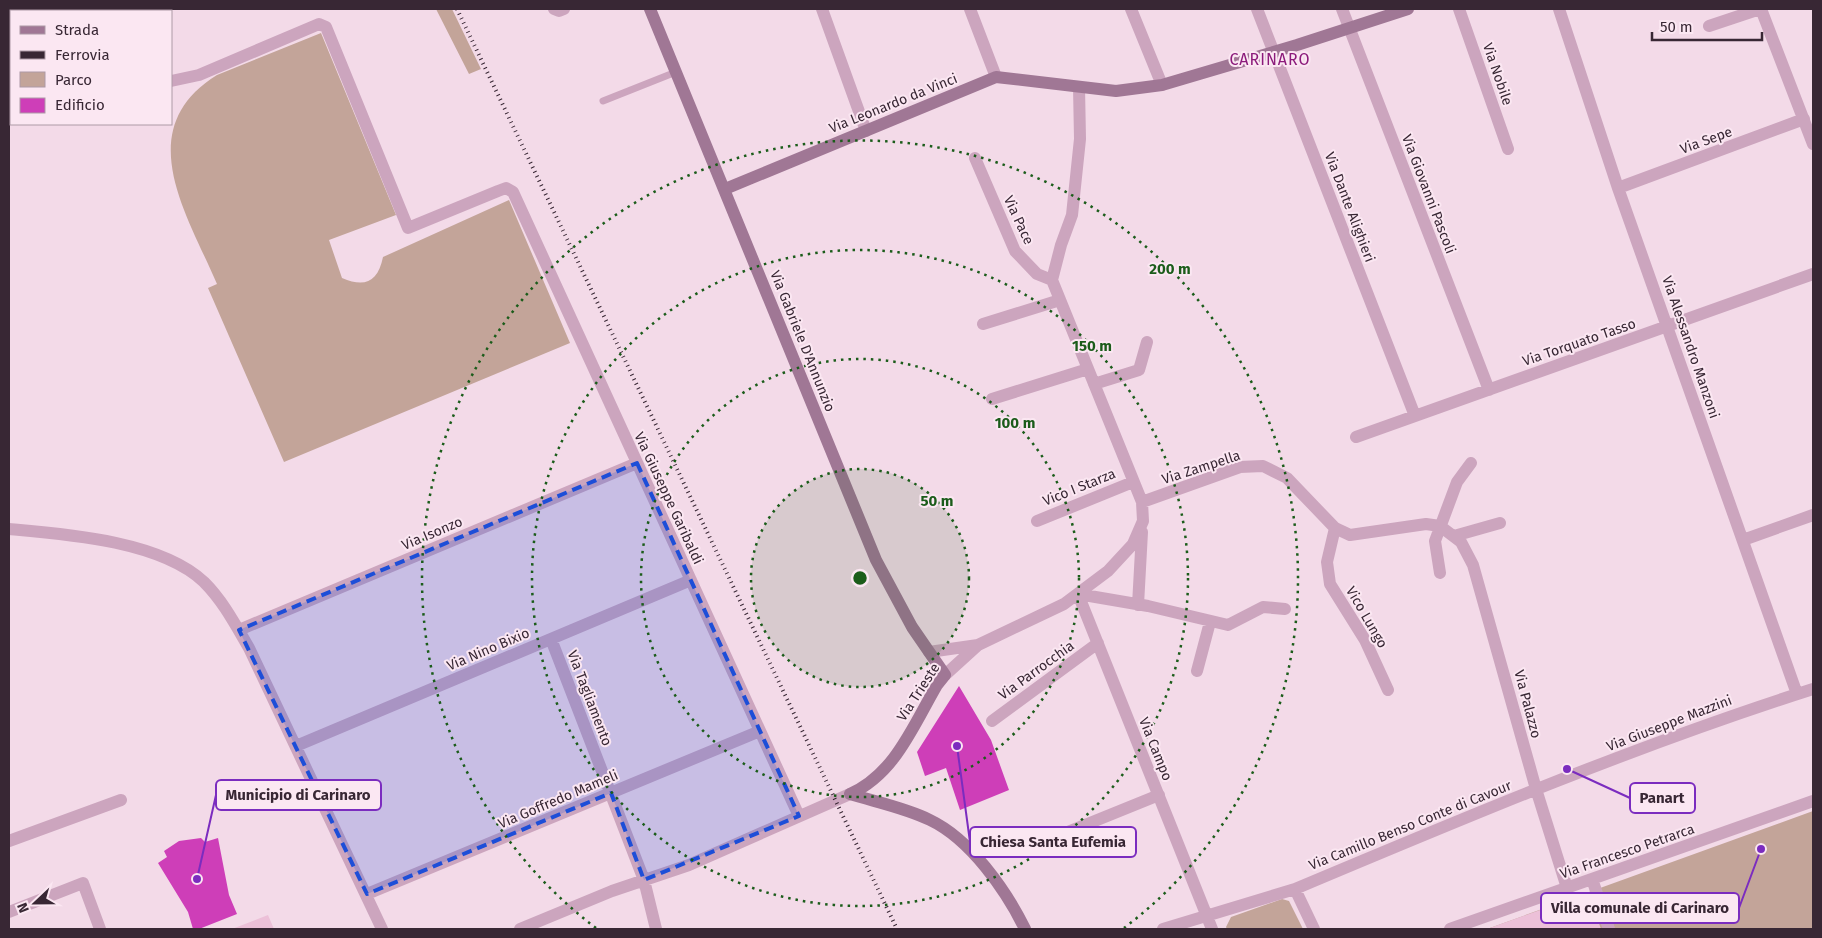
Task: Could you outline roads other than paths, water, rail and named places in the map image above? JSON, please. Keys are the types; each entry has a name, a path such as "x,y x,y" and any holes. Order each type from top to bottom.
{"street":[{"path":"554,9 559,11 564,9"},
{"name":"Via Gabriele D'Annunzio","path":"650,9 876,560 912,627 945,675"},
{"path":"822,9 866,131"},
{"path":"970,9 996,77"},
{"path":"1131,9 1162,85"},
{"name":"Via Dante Alighieri","path":"1257,9 1415,416"},
{"name":"Via Giovanni Pascoli","path":"1342,9 1489,390"},
{"name":"Via Leonardo da Vinci","path":"725,189 996,77 1116,91 1162,85 1274,52 1408,9"},
{"name":"Via Nobile","path":"1460,9 1508,149"},
{"name":"Via Alessandro Manzoni","path":"1559,9 1618,188 1797,694"},
{"path":"1709,26 1760,9 1813,144"},
{"name":"Via Giuseppe Garibaldi","path":"172,81 199,75 319,24 326,27 408,228 506,188 513,192 799,816"},
{"path":"1079,87 1080,139 1072,215 1061,245 1052,280 1142,502 1143,521 1138,604"},
{"name":"Via Sepe","path":"1618,188 1804,120"},
{"name":"Via Pace","path":"975,158 1015,251 1037,274 1052,280"},
{"name":"Via Torquato Tasso","path":"1356,437 1813,274"},
{"path":"983,324 1060,300"},
{"path":"1094,384 1139,370 1147,342"},
{"path":"992,399 1088,369"},
{"name":"Via Isonzo","path":"239,630 637,463"},
{"path":"1448,532 1457,482 1471,463"},
{"name":"Via Zampella","path":"1142,502 1240,467 1263,466 1287,478 1335,528"},
{"name":"Vico I Starza","path":"1037,521 1133,482"},
{"path":"1743,540 1813,515"},
{"name":"Via Trieste","path":"850,794 864,788 892,763 937,685 945,675 978,645 1064,604 1108,571 1133,544 1143,521"},
{"path":"1440,573 1435,541 1448,532 1500,523"},
{"path":"1335,528 1350,535 1426,524 1448,532"},
{"name":"Vico Lungo","path":"1335,528 1327,562 1330,584 1365,640 1388,690"},
{"path":"9,529 76,534 136,548 177,564 203,581 226,608 239,630 367,894 382,929"},
{"name":"Via Palazzo","path":"1448,532 1461,542 1473,565 1536,790 1567,888"},
{"name":"Via Nino Bixio","path":"296,746 690,580"},
{"path":"1078,594 1138,604 1228,625 1262,607 1284,609"},
{"name":"Via Campo","path":"1078,594 1212,929"},
{"path":"1197,670 1210,622"},
{"name":"Via Tagliamento","path":"551,639 644,880 656,929"},
{"name":"Via Parrocchia","path":"992,721 1098,643"},
{"path":"929,652 978,645"},
{"name":"Via Giuseppe Mazzini","path":"1536,790 1738,713 1813,689"},
{"name":"Via Goffredo Mameli","path":"367,894 760,731"},
{"name":"Via Camillo Benso Conte di Cavour","path":"1163,929 1295,889 1536,790"},
{"path":"520,929 689,864 850,794 930,820 960,840 994,879 1016,911 1025,929"},
{"path":"1038,844 1159,795"},
{"path":"9,841 121,800"},
{"name":"Via Francesco Petrarca","path":"1450,929 1813,801"},
{"path":"1592,879 1609,929"},
{"path":"9,912 83,883 100,929"},
{"path":"1295,889 1314,929"}],"lane":[{"path":"603,101 676,72"}],"railway":[{"path":"457,9 897,929"}],"place":[{"name":"Chiesa Santa Eufemia","path":"957,746"},
{"name":"Panart","path":"1567,769"},
{"name":"Villa comunale di Carinaro","path":"1761,849"},
{"name":"Municipio di Carinaro","path":"197,879"}],"district":[{"name":"CARINARO","path":"1270,59"}]}
